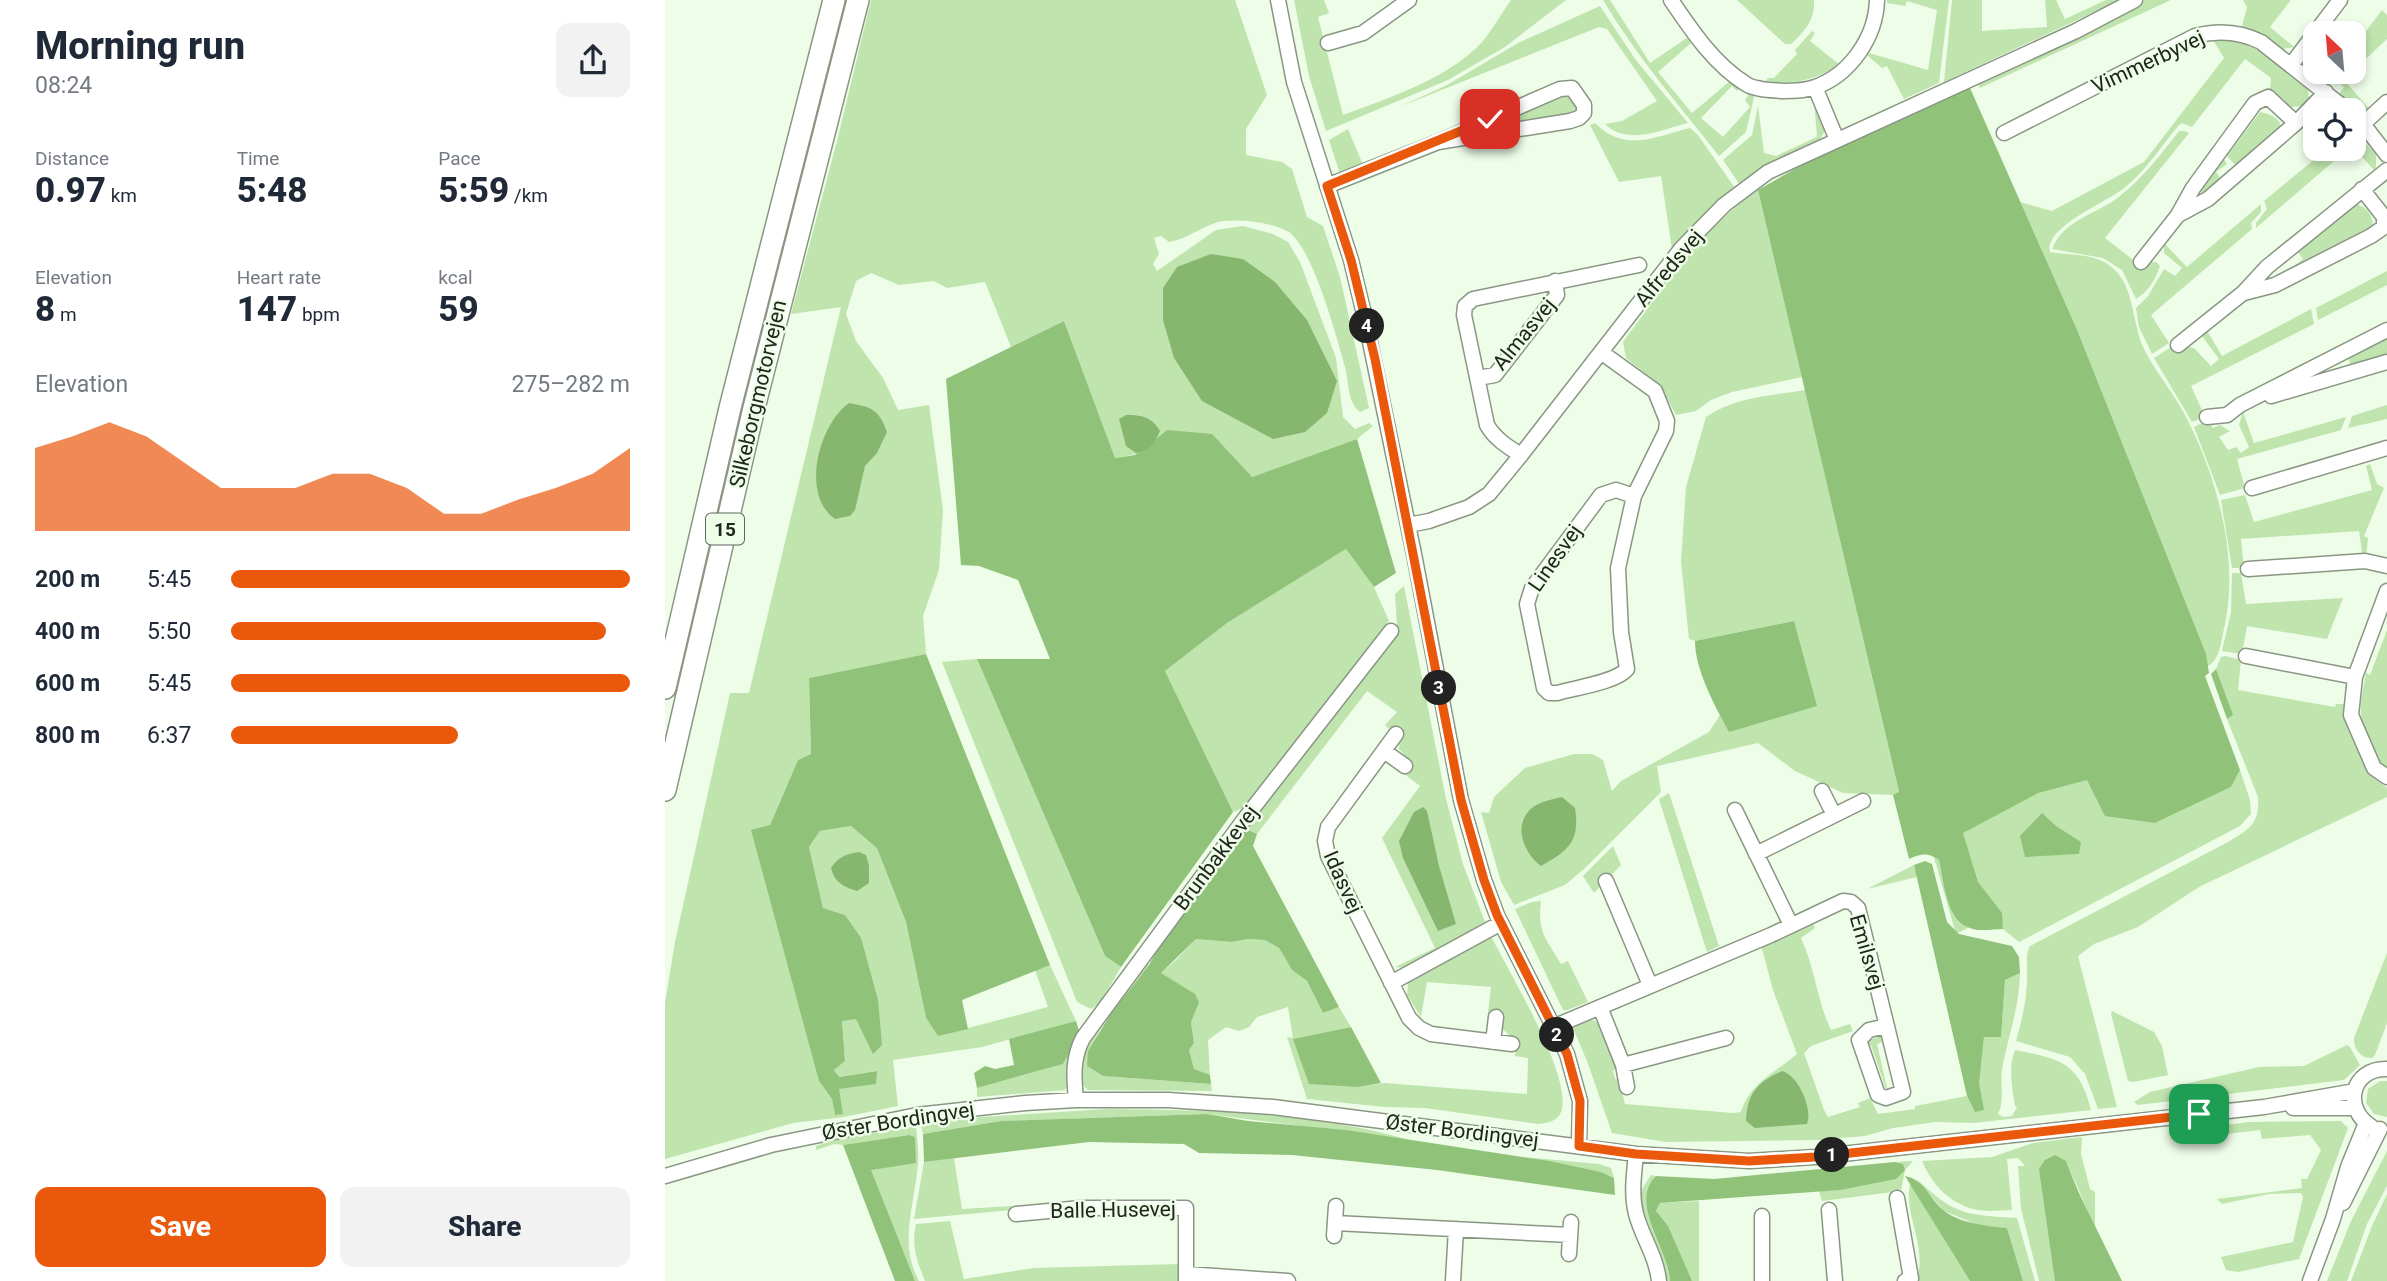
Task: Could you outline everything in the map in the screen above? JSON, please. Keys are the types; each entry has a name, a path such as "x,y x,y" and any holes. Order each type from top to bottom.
{"highway":[{"name":"Silkeborgmotorvejen","path":"665,688 730,408 834,0"},
{"name":"Silkeborgmotorvejen","path":"665,790 760,383 858,0"}],"street":[{"path":"1278,0 1294,82 1351,260 1366,318 1461,800 1484,880 1501,923 1567,1054 1580,1101 1579,1146"},
{"path":"1328,43 1363,33 1409,0"},
{"path":"1671,0 1722,66 1748,86 1795,91 1815,87 1846,69 1871,30 1877,0"},
{"name":"Alfredsvej","path":"1408,524 1429,522 1469,507 1489,494 1681,249 1724,205 1768,172 2076,31 2136,0"},
{"path":"2291,65 2340,0"},
{"name":"Vimmerbyvej","path":"2004,132 2195,36 2212,32 2245,34 2261,42 2333,98"},
{"path":"1815,87 1837,140"},
{"path":"1327,186 1560,89 1572,88 1584,105 1584,113 1570,121 1437,142"},
{"path":"2178,215 2208,199 2296,123 2326,92"},
{"path":"2141,262 2178,215 2193,188 2255,103 2268,97 2296,123"},
{"path":"2366,115 2387,102"},
{"path":"2366,130 2387,155"},
{"path":"2178,345 2243,293 2267,267 2387,170"},
{"path":"2243,293 2275,285 2384,228 2384,217 2362,189"},
{"name":"Almasvej","path":"1521,455 1503,443 1487,425 1464,315 1465,306 1473,299 1639,265"},
{"name":"Almasvej","path":"1478,378 1495,374 1557,295 1555,281"},
{"path":"2207,417 2227,415 2240,405 2387,330"},
{"name":"Linesvej","path":"1601,352 1655,391 1665,412 1666,431 1634,496 1618,568 1621,632 1627,669 1625,673 1611,679 1549,693 1542,676 1527,604 1528,596 1601,495 1616,490 1634,496"},
{"path":"2240,405 2387,362"},
{"path":"2252,488 2387,449"},
{"path":"2248,569 2365,561 2387,566"},
{"path":"2387,591 2355,677 2351,715 2374,768 2387,777"},
{"name":"Brunbakkevej","path":"1076,1100 1073,1071 1077,1048 1083,1038 1246,817 1391,631"},
{"path":"2246,656 2355,677"},
{"name":"Idasvej","path":"1396,734 1328,827 1325,841 1328,856 1409,1018 1419,1028 1431,1034 1512,1044"},
{"path":"1384,751 1405,766"},
{"path":"1822,791 1834,815"},
{"path":"1756,853 1863,801"},
{"path":"1735,810 1791,925"},
{"path":"1606,881 1650,985"},
{"name":"Emilsvej","path":"1553,1027 1843,901 1851,902 1859,908 1903,1092 1886,1098 1878,1096 1859,1040 1869,1030 1887,1026"},
{"path":"1391,983 1501,923"},
{"path":"1600,1007 1623,1065 1627,1087"},
{"path":"1493,1042 1496,1017"},
{"path":"1623,1065 1726,1038"},
{"path":"2333,1219 2384,1129 2366,1123 2355,1108 2355,1091 2367,1074 2386,1066"},
{"name":"Øster Bordingvej","path":"665,1176 771,1145 917,1115 1076,1100 1168,1100 1273,1107 1636,1154 1749,1161 1815,1157 2264,1107 2355,1091"},
{"name":"Øster Bordingvej","path":"2264,1107 2355,1108"},
{"path":"2310,1281 2333,1219 2348,1167 2366,1123"},
{"path":"1636,1154 1633,1197 1637,1217 1654,1256 1659,1281"},
{"path":"1897,1198 1911,1278 1905,1281"},
{"path":"1335,1206 1334,1229 1570,1229 1569,1254"},
{"name":"Balle Husevej","path":"1017,1214 1081,1208 1186,1208 1186,1278 1288,1281"},
{"path":"1829,1210 1835,1281"},
{"path":"1762,1216 1762,1281"},
{"path":"1453,1281 1456,1229"}],"shaded area":[{"path":"871,0 1235,0 1267,95 1246,129 1246,155 1282,162 1292,169 1307,217 1323,226 1340,277 1369,408 1360,412 1353,403 1336,336 1314,272 1296,239 1287,231 1264,223 1231,220 1217,222 1169,242 1161,236 1154,238 1159,254 1153,264 1157,271 1216,230 1243,226 1273,234 1288,242 1300,262 1336,358 1343,417 1355,429 1369,423 1373,426 1357,439 1252,477 1167,430 1136,454 1115,458 1064,321 1011,347 985,282 947,288 934,281 899,285 871,273 856,281 846,314 856,341 883,378 898,410 929,405 943,510 939,570 923,616 926,654 809,678 811,754 798,760 770,825 819,1081 832,1099 835,1115 838,1089 876,1071 838,1077 834,1069 845,1061 842,1020 856,1019 845,915 823,908 809,847 820,831 851,826 877,847 906,922 926,1018 938,1036 1048,1007 1035,970 1050,965 1076,1021 982,1047 893,1060 898,1106 844,1117 793,1123 665,1159 665,1003 675,942 730,693 749,693 841,307 791,314"},
{"path":"1294,0 1324,0 1329,13 1318,17 1343,115 1418,86 1454,66 1483,41 1511,0 1566,0 1505,47 1448,80 1326,131 1309,76"},
{"path":"1603,0 1610,0 1650,63 1687,38 1691,43 1658,72 1692,113 1729,82 1740,88 1737,91 1732,86 1701,118 1723,137 1750,107 1745,100 1751,91 1755,93 1746,132 1719,156 1644,61"},
{"path":"1737,0 1814,0 1814,7 1805,30 1791,44 1785,44"},
{"path":"1887,0 1949,0 1939,83 1904,99 1887,66 1882,68 1867,55 1869,53 1928,70 1937,10 1907,1 1905,6 1887,3"},
{"path":"1952,0 1982,0 1982,31 2047,27 2045,0 2056,0 2065,19 2106,0 2120,0 1944,82"},
{"path":"2145,0 2171,0 1980,88 1977,83 2135,7"},
{"path":"2243,0 2291,0 2270,27 2294,47 2282,49 2242,26 2247,7"},
{"path":"1600,6 1635,59 1688,123 1634,135 1614,131 1605,124 1622,121 1657,101 1607,29 1599,27 1399,107 1447,85 1518,43"},
{"path":"2382,10 2387,15 2387,39 2366,59 2366,31"},
{"path":"1812,31 1815,33 1810,41 1840,65 1804,80 1786,83 1766,81 1768,78 1774,78 1797,54 1795,50"},
{"path":"2232,39 2263,53 2308,89 2309,98 2303,98 2302,106 2291,107 2270,89 2271,78 2245,59 2192,127 2182,123 2178,126 2128,185 2065,225 2051,243 2050,252 2092,257 2108,264 2121,278 2130,297 2144,349 2181,408 2208,467 2223,520 2229,575 2228,603 2221,644 2218,655 2208,666 2155,823 2231,787 2240,770 2250,800 2251,814 2240,826 2019,942 2003,929 2001,911 1956,934 1913,784 2043,253 2020,202 2052,211 2144,162 2224,58 2213,40"},
{"path":"2340,84 2347,84 2360,98 2343,98 2339,94 2344,87"},
{"path":"1970,88 2077,330 2206,654 2209,673 2205,676 2240,770 2231,787 2155,823 2105,816 2087,780 2038,793 1963,833 1978,882 2002,913 2003,929 1982,930 1962,924 1951,909 1939,860 1924,855 1909,859 1893,795 1899,792 1758,190 1816,157"},
{"path":"1569,94 1577,106 1572,115 1507,122 1509,117"},
{"path":"1814,100 1825,124 1820,139 1782,158 1740,185 1723,160 1752,135 1758,106 1764,153 1776,156 1817,137"},
{"path":"2260,112 2277,119 2281,129 2236,166 2227,156"},
{"path":"1595,123 1617,138 1629,140 1652,138 1690,128 1698,135 1735,188 1672,249 1661,176 1619,182 1590,125"},
{"path":"1348,129 1363,165 1340,174 1329,140"},
{"path":"2179,131 2189,133 2105,238 2141,266 2156,262 2160,266 2151,285 2136,299 2122,270 2103,258 2052,249 2057,239 2073,224 2128,189"},
{"path":"2366,144 2376,154 2374,170 2366,161"},
{"path":"2224,159 2227,164 2216,172 2221,179 2203,194 2200,191"},
{"path":"2312,161 2334,161 2256,228 2256,223 2267,209 2264,201"},
{"path":"1758,190 1802,377 1732,392 1711,400 1696,411 1676,415 1660,385 1626,358 1623,342 1701,241 1738,205"},
{"path":"2261,204 2261,212 2251,223 2252,229 2151,315 2169,343 2152,354 2139,327 2136,308 2148,296 2164,269 2175,276 2182,268 2164,253 2164,243 2187,267"},
{"path":"2357,204 2369,212 2373,226 2293,267 2303,259 2298,252"},
{"path":"1211,254 1243,259 1275,282 1307,320 1337,381 1327,413 1305,432 1273,439 1202,401 1174,358 1163,320 1163,288 1177,267"},
{"path":"2387,271 2387,285 2318,320 2316,308"},
{"path":"2311,309 2314,324 2191,386 2205,417 2192,422 2154,358 2173,346 2179,352 2188,347 2194,348 2211,366 2219,359 2202,336 2205,327 2222,356"},
{"path":"1064,321 1115,458 1135,455 1167,430 1212,434 1252,477 1357,439 1396,573 1374,587 1346,549 1227,623 1165,671 1233,812 1121,967 1105,956 977,659 1050,659 1018,580 979,566 961,565 946,379"},
{"path":"2387,337 2387,358 2351,367 2348,356"},
{"path":"1805,390 1899,793 1843,793 1795,771 1758,743 1657,766 1661,792 1585,868 1565,885 1514,905 1501,882 1481,812 1489,813 1494,797 1525,768 1574,754 1592,754 1603,760 1612,791 1621,781 1709,732 1720,715 1729,732 1794,621 1695,641 1689,639 1681,562 1686,487 1706,417 1741,401"},
{"path":"849,403 873,410 881,418 887,432 877,453 865,466 855,510 850,516 835,519 824,508 818,494 818,460 829,427"},
{"path":"2387,405 2387,419 2348,428 2352,416"},
{"path":"2243,412 2254,443 2346,417 2341,430 2237,459 2245,488 2220,495 2194,427 2208,420 2213,428 2220,425 2230,431 2219,437 2228,450 2236,447 2241,453 2249,447 2239,425"},
{"path":"1126,415 1146,418 1157,426 1160,431 1149,448 1136,453 1126,446 1119,419"},
{"path":"2370,464 2377,484 2384,488 2364,536 2368,538 2366,559 2363,559 2359,531 2241,539 2244,568 2232,568 2221,500 2245,495 2254,522 2372,490 2366,466"},
{"path":"1346,549 1374,587 1389,621 1253,804 1233,812 1165,671 1227,623"},
{"path":"2232,573 2241,573 2246,604 2343,598 2327,639 2247,626 2242,654 2222,651 2231,612"},
{"path":"1404,586 1446,799 1463,864 1485,922 1404,968 1395,967 1435,948 1382,838 1420,786 1390,763 1404,770 1410,761 1399,749 1399,739 1385,725 1397,712 1367,691 1257,834 1246,829 1394,633 1397,626 1395,594"},
{"path":"1794,621 1817,706 1729,732 1702,676 1695,641"},
{"path":"2387,630 2387,768 2377,758 2369,743 2361,708 2366,673 2370,675"},
{"path":"926,654 1050,965 962,1000 968,1029 938,1036 926,1018 906,922 877,848 851,826 820,831 809,847 823,908 845,915 861,938 878,1000 882,1045 873,1054 856,1019 842,1021 845,1061 834,1070 839,1077 877,1071 876,1084 839,1089 843,1114 835,1115 832,1099 819,1081 751,830 770,825 798,760 811,754 809,678"},
{"path":"2221,657 2241,660 2238,690 2335,707 2336,704 2344,704 2346,725 2368,774 2387,788 2387,797 2199,887 2138,927 2094,944 2078,956 2117,1107 2098,1109 2085,1074 2070,1057 2016,1041 2026,996 2028,951 2030,946 2228,842 2252,825 2257,814 2258,797 2227,719 2232,715 2216,669"},
{"path":"977,659 1105,956 1121,967 1100,1003 1091,1009 1077,1002 942,662"},
{"path":"2216,669 2233,715 2227,719 2211,674"},
{"path":"1669,793 1719,946 1707,952 1659,799"},
{"path":"1562,797 1575,808 1574,836 1566,849 1541,866 1523,842 1523,820 1534,806"},
{"path":"1423,807 1427,811 1456,924 1438,931 1403,858 1399,841 1414,812"},
{"path":"2042,813 2081,842 2079,854 2025,857 2020,836"},
{"path":"1246,829 1257,834 1253,846 1339,1007 1323,1013 1307,981 1292,970 1279,948 1265,940 1232,942 1196,939 1161,973 1195,994 1199,1002 1191,1022 1194,1043 1189,1050 1194,1069 1210,1075 1211,1084 1103,1076 1087,1066 1088,1051 1112,1012 1149,965 1161,943"},
{"path":"1613,846 1621,865 1594,893 1583,876"},
{"path":"859,852 866,855 869,883 857,891 840,883 831,868 843,857"},
{"path":"1925,861 1932,864 1947,922 1959,934 2012,946 2019,957 2020,973 2005,980 2001,1037 1984,1037 1979,1083 1984,1110 1975,1112 1967,1096 1914,865"},
{"path":"1914,865 1917,877 1867,889"},
{"path":"1541,901 1540,921 1544,935 1561,964 1568,961 1588,1002 1567,1010 1563,1010 1515,909"},
{"path":"1812,920 1815,928 1801,938 1826,1019 1831,1030 1850,1024 1853,1031 1811,1046 1804,1053 1828,1117 1860,1107 1858,1103 1870,1098 1878,1114 1915,1109 1915,1106 1967,1096 1975,1112 1984,1036 2001,1036 2005,980 2020,973 2002,1070 2002,1098 1998,1114 2003,1117 2012,1116 2017,1107 2011,1078 2015,1050 2045,1056 2066,1065 2081,1082 2091,1110 1973,1123 1935,1122 1893,1128 1865,1136 1817,1140 1666,1142 1612,1133 1572,1026 1588,1018 1599,1023 1618,1069 1613,1070 1615,1079 1619,1079 1625,1104 1741,1112 1757,1086 1797,1054 1773,990 1761,945"},
{"path":"1492,938 1538,1025 1558,1076 1562,1096 1561,1112 1557,1118 1548,1122 1538,1124 1425,1108 1307,1099 1287,1037 1293,1038 1288,1007 1257,1017 1249,1027 1239,1031 1226,1027 1208,1040 1210,1075 1194,1070 1189,1050 1194,1043 1191,1022 1161,973 1196,939 1232,942 1265,940 1279,948 1292,970 1307,981 1323,1013 1339,1007 1351,1027 1294,1039 1359,1087 1385,1083 1527,1094 1528,1058 1515,1056 1516,1040 1502,1029 1503,1014 1488,1013 1491,987 1427,982 1421,1017 1407,995 1408,983"},
{"path":"2387,953 2387,1023 2375,1055 2368,1058 2359,1052 2354,1038"},
{"path":"1147,963 1149,965 1095,1039 1087,1066 1103,1076 1211,1084 1212,1091 1088,1090 1083,1084 1079,1072 1089,1037"},
{"path":"2112,1011 2154,1032 2162,1046 2168,1075 2128,1081"},
{"path":"1076,1021 1080,1034 1063,1064 977,1088 974,1073 985,1066 995,1069 1014,1065 1009,1039"},
{"path":"1351,1027 1381,1083 1359,1087 1309,1084 1293,1039"},
{"path":"1877,1037 1884,1041 1877,1044 1887,1088 1895,1087 1892,1094 1882,1089 1886,1089 1871,1045 1867,1046 1867,1042"},
{"path":"1073,1045 1069,1082 1065,1090 977,1097 977,1088 1063,1064"},
{"path":"2347,1045 2360,1065 2344,1080 2138,1105 2134,1102 2150,1092 2259,1067 2304,1066"},
{"path":"1782,1071 1799,1085 1803,1093 1808,1110 1807,1124 1755,1128 1746,1121 1751,1096 1766,1080"},
{"path":"2380,1081 2387,1081 2387,1117 2374,1114 2366,1103 2368,1089"},
{"path":"1108,1109 1260,1114 1336,1123 1410,1140 1207,1114 1001,1121 923,1134 921,1125 981,1117"},
{"path":"1207,1114 1248,1121 1346,1130 1549,1161 1601,1172 1614,1178 1615,1195 1437,1170 1292,1155 1199,1153 1184,1144 1089,1142 924,1162 923,1134 1001,1121"},
{"path":"2341,1121 2348,1128 2299,1259 2238,1272 2226,1270 2221,1257 2293,1242 2303,1197 2301,1193 2269,1194 2222,1204 2217,1199 2302,1188 2301,1179 2307,1179 2321,1150 2310,1135 2262,1139 2260,1130 2209,1136 2212,1127 2248,1122"},
{"path":"916,1126 918,1164 909,1238 913,1267 919,1281 915,1281 870,1170 909,1135 834,1144 816,1150 816,1146 836,1139"},
{"path":"909,1135 915,1137 916,1163 871,1170 915,1281 895,1281 843,1145"},
{"path":"2082,1137 2081,1154 2090,1189 2095,1192 2095,1227 2066,1161 2053,1256 2055,1281 2039,1281 2021,1209 2018,1166 2025,1166 2018,1158 2007,1159 2012,1210 1995,1211 1982,1211 1951,1199 1937,1186 1922,1161 1992,1157 2033,1143"},
{"path":"2387,1151 2387,1186 2367,1224 2347,1281 2327,1281 2351,1221"},
{"path":"2055,1155 2066,1161 2122,1281 2055,1281 2039,1169 2045,1160"},
{"path":"1524,1157 1599,1164 1611,1168 1614,1178 1601,1172"},
{"path":"954,1158 962,1209 1012,1206 1012,1210 914,1219 924,1162"},
{"path":"1913,1161 1905,1170 1901,1191 1822,1201 1819,1191 1840,1190 1903,1164 1896,1162"},
{"path":"1895,1162 1903,1164 1905,1170 1896,1179 1840,1190 1660,1203 1656,1211 1668,1226 1692,1281 1670,1281 1668,1268 1652,1227 1646,1199 1656,1176 1714,1179"},
{"path":"1651,1175 1656,1176 1646,1199 1648,1213 1670,1281 1665,1281 1663,1261 1642,1208 1642,1189"},
{"path":"1905,1176 1917,1181 1948,1214 1973,1223 2007,1228 2023,1281 1970,1281"},
{"path":"1916,1178 1941,1199 1962,1211 2017,1218 2035,1281 2023,1281 2007,1228 1978,1225 1944,1211"},
{"path":"1910,1183 1970,1281 1916,1281 1920,1256 1910,1208"},
{"path":"2387,1194 2387,1281 2351,1281 2372,1226"},
{"path":"1699,1201 1699,1281 1692,1281 1656,1211 1660,1203"},
{"path":"950,1221 964,1279 1034,1268 1180,1264 1180,1281 925,1281 916,1253 916,1224"}],"route":[{"path":"1490,119 1327,186 1351,260 1375,359 1461,800 1497,915 1567,1054 1580,1101 1579,1146 1636,1154 1749,1161 1815,1157 2199,1114"}]}
